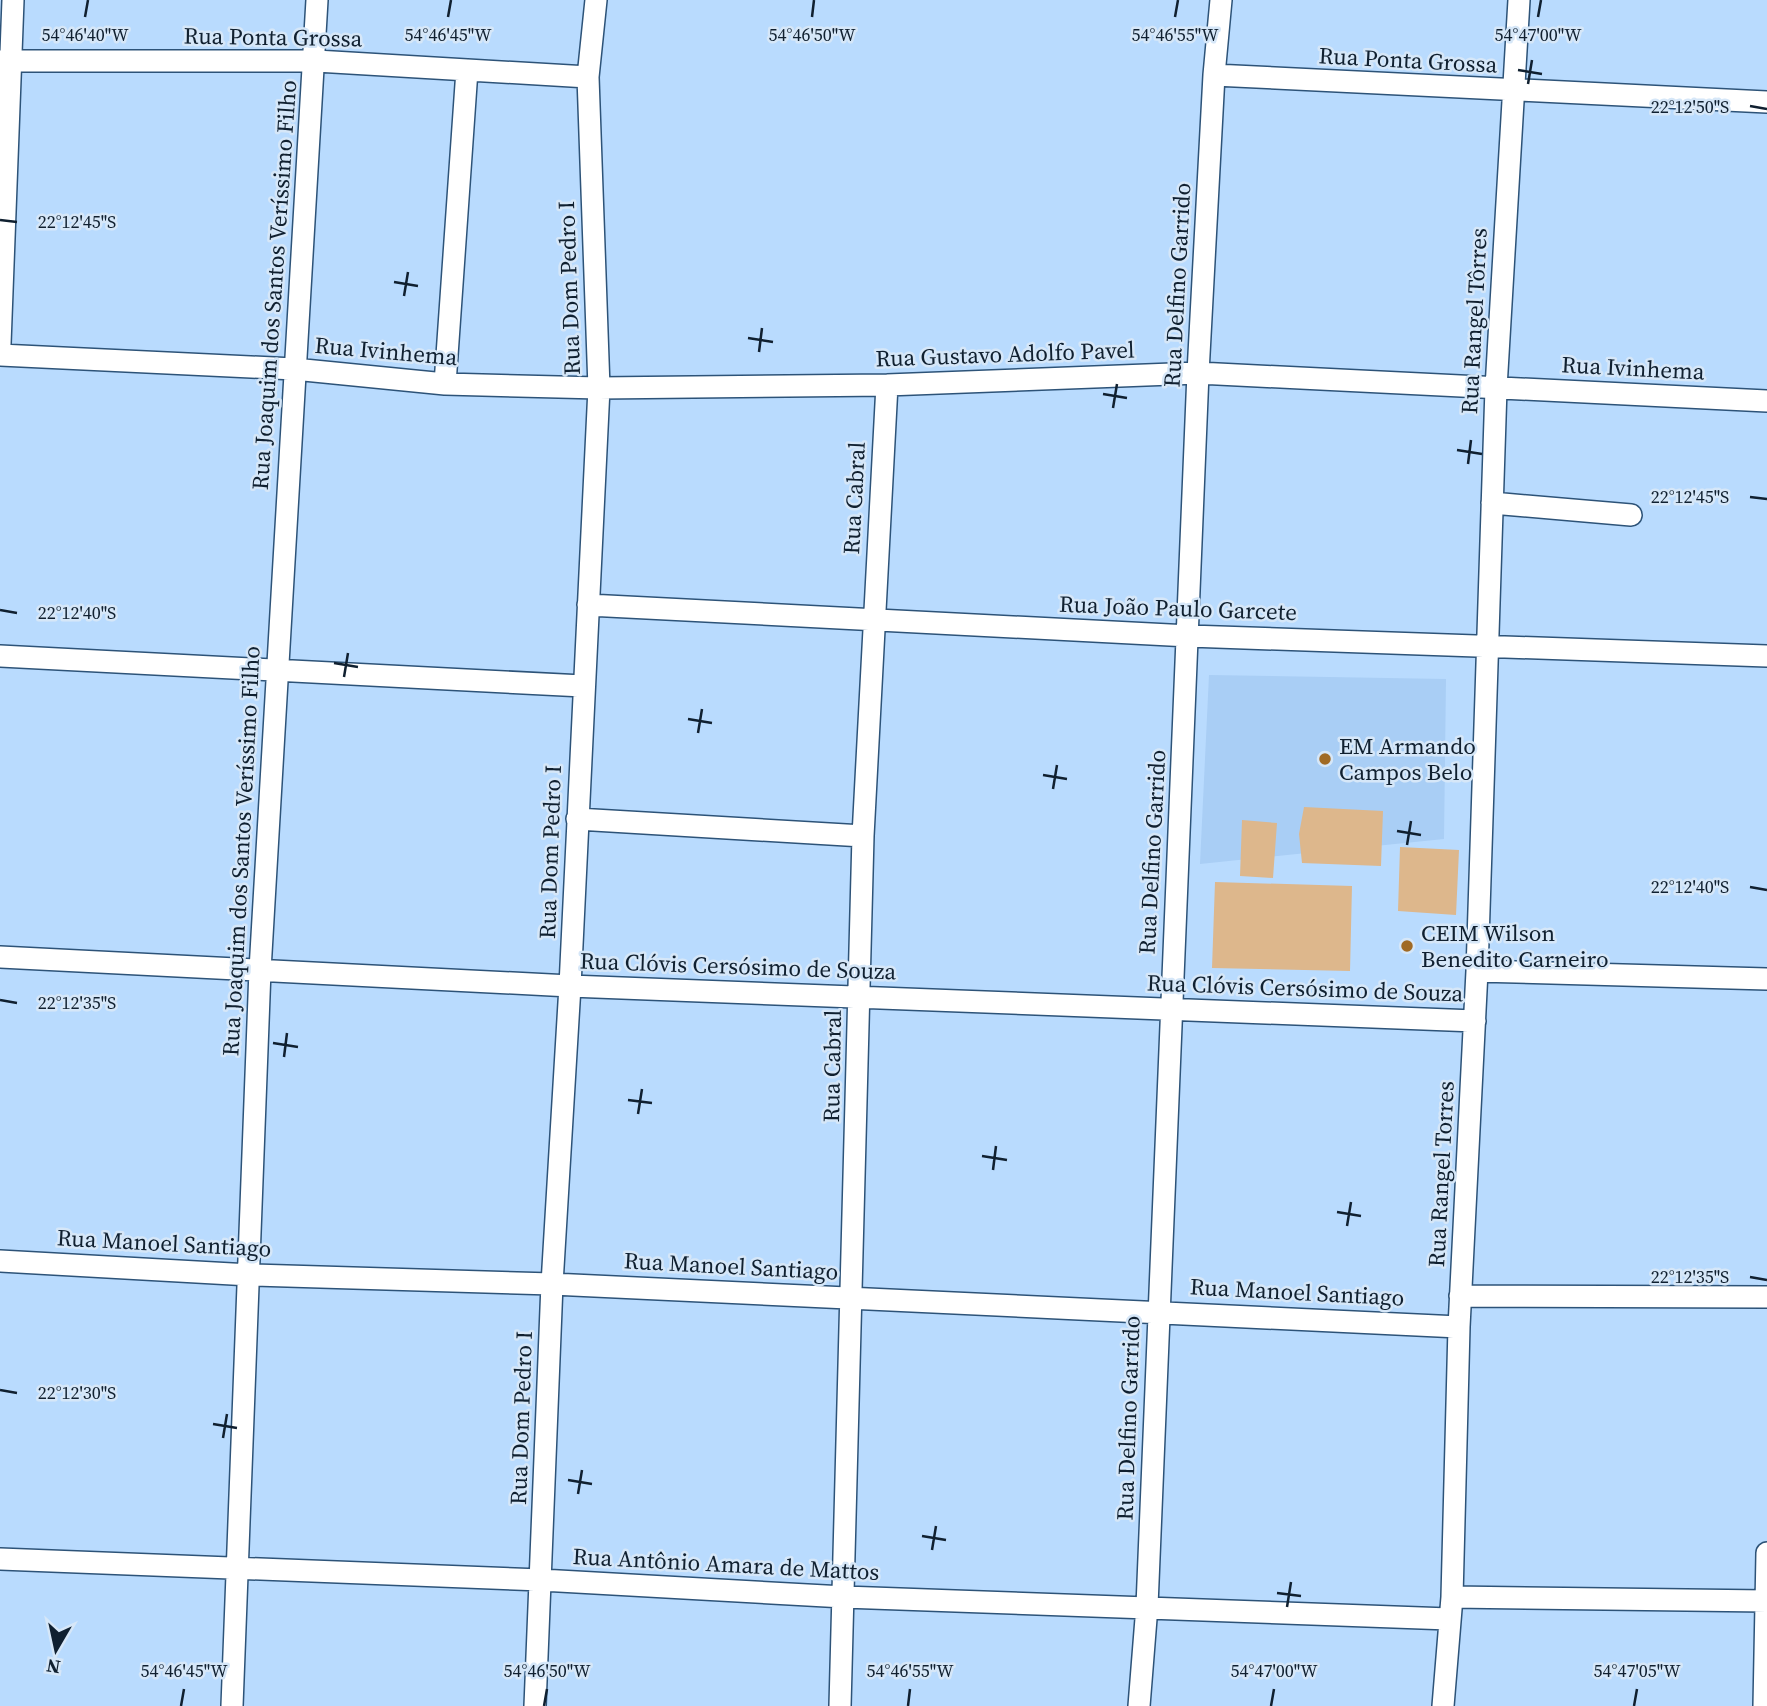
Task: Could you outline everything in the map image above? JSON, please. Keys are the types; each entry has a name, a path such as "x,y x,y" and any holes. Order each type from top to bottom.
{"street":[{"path":"0,344 6,61 13,0"},
{"name":"Rua Joaquim dos Santos Veríssimo Filho","path":"232,1706 240,1567 260,970 294,369 316,61 317,0"},
{"name":"Rua Dom Pedro I","path":"535,1706 552,1284 570,986 599,388 588,78 596,0"},
{"name":"Rua Delfino Garrido","path":"1139,1706 1147,1606 1172,1010 1172,946 1189,636 1198,373 1214,75 1222,0"},
{"name":"Rua Rangel Tôrres","path":"1489,645 1496,388 1518,0"},
{"name":"Rua Ponta Grossa","path":"6,61 316,61 588,78"},
{"path":"445,384 467,71"},
{"name":"Rua Ponta Grossa","path":"1214,75 1514,92 1767,102"},
{"name":"Rua Ivinhema","path":"0,355 294,369 445,384 599,388"},
{"name":"Rua Gustavo Adolfo Pavel","path":"599,388 887,385 1198,373 1496,388"},
{"name":"Rua Cabral","path":"840,1706 853,1298 863,836 887,385"},
{"name":"Rua Ivinhema","path":"1496,388 1767,401"},
{"path":"1492,503 1632,515"},
{"name":"Rua João Paulo Garcete","path":"588,605 873,622 1189,636 1767,656"},
{"name":"Rua Rangel Torres","path":"1443,1706 1452,1597 1460,1296 1475,1021 1489,645"},
{"path":"0,656 583,686"},
{"path":"577,819 863,836"},
{"name":"Rua Clóvis Cersósimo de Souza","path":"0,957 570,986 1475,1021"},
{"name":"Rua Clóvis Cersósimo de Souza","path":"1477,971 1767,979"},
{"name":"Rua Manoel Santiago","path":"0,1261 250,1275 552,1284 1459,1327"},
{"path":"1460,1296 1767,1297"},
{"path":"1764,1706 1767,1553"},
{"name":"Rua Antônio Amara de Mattos","path":"0,1559 541,1580 844,1597 1449,1619"},
{"path":"1452,1597 1767,1601"}],"shaded area":[{"name":"EM Armando Campos Belo","path":"1209,675 1446,679 1444,839 1200,864"},
{"path":"1304,807 1383,811 1381,866 1302,863 1299,834"},
{"path":"1242,820 1277,823 1273,878 1240,876"},
{"path":"1400,847 1459,850 1456,915 1398,911"},
{"path":"1215,882 1352,886 1350,971 1212,968"}],"place":[{"name":"EM Armando Campos Belo","path":"1325,759"},
{"name":"CEIM Wilson Benedito Carneiro","path":"1407,946"}]}
